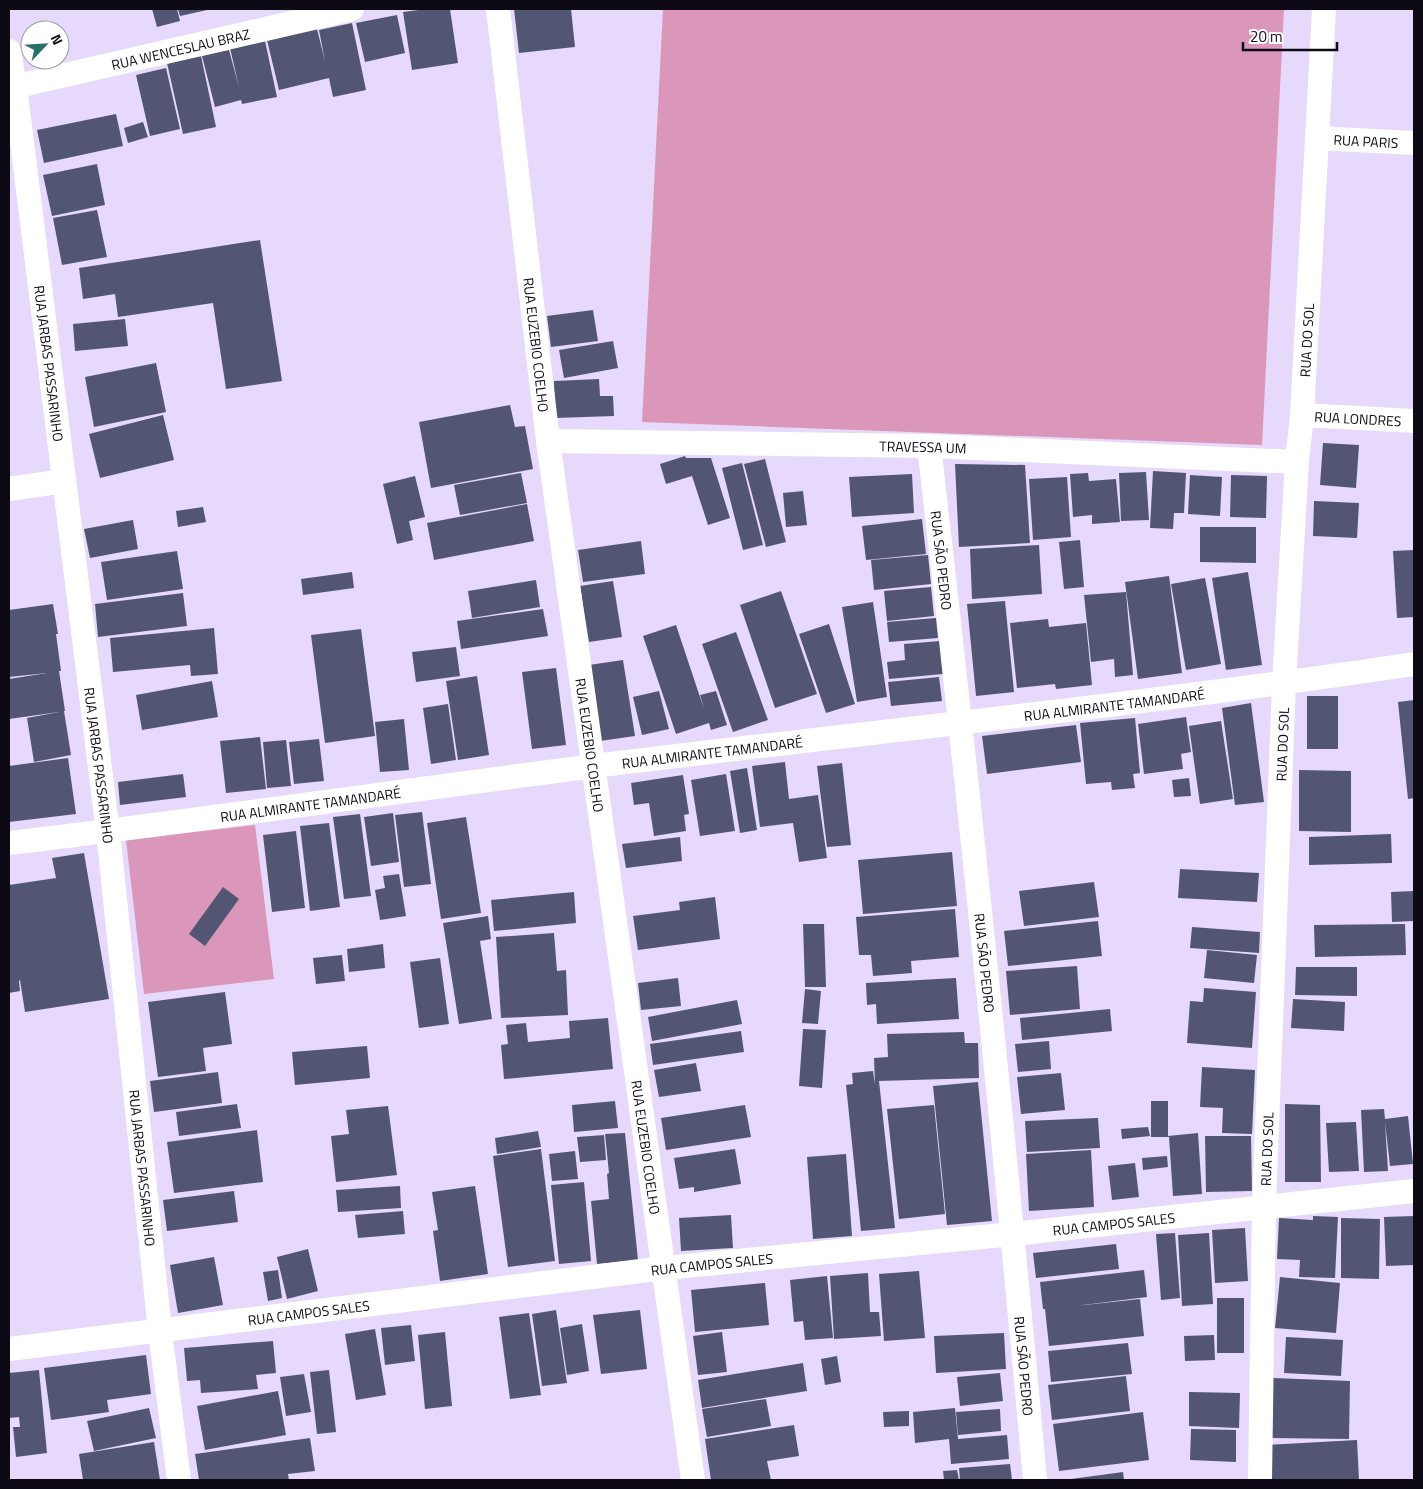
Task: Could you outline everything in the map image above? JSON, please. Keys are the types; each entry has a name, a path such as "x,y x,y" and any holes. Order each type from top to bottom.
{"street":[{"name":"RUA WENCESLAU BRAZ","path":"12,87 352,9"},
{"name":"RUA EUZEBIO COELHO","path":"498,9 548,440 693,1480"},
{"name":"RUA DO SOL","path":"1260,1480 1264,1206 1284,683 1297,462 1302,415 1324,9"},
{"name":"RUA JARBAS PASSARINHO","path":"9,51 12,87 108,832 160,1331 179,1480"},
{"name":"RUA PARIS","path":"1317,138 1414,143"},
{"name":"RUA LONDRES","path":"1302,415 1414,421"},
{"name":"TRAVESSA UM","path":"548,440 929,446 1297,462"},
{"name":"RUA SÃO PEDRO","path":"929,446 961,722 1013,1234 1035,1480"},
{"path":"9,489 64,481"},
{"name":"RUA ALMIRANTE TAMANDARÉ","path":"9,843 108,832 594,766 1284,683 1414,664"},
{"name":"RUA CAMPOS SALES","path":"9,1349 664,1268 1013,1234 1414,1191"}],"shaded area":[{"path":"663,9 1284,9 1262,445 642,422"},
{"path":"255,825 274,979 144,994 126,840"}],"building":[{"path":"152,9 177,9 180,21 157,27"},
{"path":"178,9 207,9 207,10 180,16"},
{"path":"426,9 450,9 458,63 412,70 403,12"},
{"path":"514,9 571,9 575,47 519,53"},
{"path":"397,15 405,53 365,62 356,23"},
{"path":"352,23 366,90 333,97 329,78 279,90 267,40 317,29 325,61 319,30"},
{"path":"265,41 277,97 242,104 241,100 215,107 202,56 229,50 239,87 230,48"},
{"path":"201,56 216,127 183,134 167,63"},
{"path":"166,68 180,129 150,136 136,75"},
{"path":"116,114 123,146 44,163 37,130"},
{"path":"143,122 148,137 128,143 124,128"},
{"path":"97,164 105,205 52,216 43,175"},
{"path":"97,210 107,257 62,265 53,218"},
{"path":"260,240 282,381 226,389 213,303 118,317 115,294 83,299 79,268"},
{"path":"593,310 598,341 551,347 547,316"},
{"path":"125,319 128,346 75,351 73,324"},
{"path":"613,341 618,368 564,378 559,350"},
{"path":"156,363 166,412 94,427 85,377"},
{"path":"599,379 600,396 613,396 614,416 555,418 554,381"},
{"path":"510,405 515,427 525,426 533,469 431,488 419,422"},
{"path":"163,415 174,460 100,478 89,434"},
{"path":"1323,443 1359,445 1356,488 1320,485"},
{"path":"685,456 686,458 711,458 730,518 708,525 692,476 666,484 660,464"},
{"path":"765,459 786,542 766,547 744,464"},
{"path":"742,463 763,545 743,550 722,468"},
{"path":"955,464 1025,465 1030,543 959,547"},
{"path":"1153,471 1186,473 1184,513 1174,513 1173,529 1150,528"},
{"path":"1146,472 1149,520 1121,521 1119,473"},
{"path":"521,473 527,503 460,515 454,485"},
{"path":"1088,473 1089,481 1116,479 1120,522 1092,524 1092,515 1073,517 1070,474"},
{"path":"912,474 914,513 852,517 849,477"},
{"path":"1190,475 1222,477 1220,516 1188,514"},
{"path":"1231,475 1267,476 1266,518 1230,517"},
{"path":"415,476 425,517 409,521 413,540 397,544 383,484"},
{"path":"1067,477 1071,537 1033,540 1029,479"},
{"path":"803,491 807,525 786,527 783,493"},
{"path":"1314,501 1359,503 1357,538 1313,536"},
{"path":"527,504 534,541 434,560 427,523"},
{"path":"203,507 206,522 178,527 176,511"},
{"path":"922,519 926,554 866,560 862,526"},
{"path":"133,520 138,549 90,558 84,529"},
{"path":"1200,527 1256,527 1256,563 1200,562"},
{"path":"1080,540 1084,587 1064,589 1059,542"},
{"path":"641,541 645,574 583,582 578,550"},
{"path":"1039,545 1042,594 972,599 970,549"},
{"path":"1414,550 1414,617 1397,618 1393,551"},
{"path":"177,551 183,589 107,600 101,562"},
{"path":"928,555 931,584 874,590 871,560"},
{"path":"352,572 354,588 303,595 301,579"},
{"path":"1248,572 1262,665 1226,670 1212,578"},
{"path":"1169,576 1182,673 1138,679 1125,582"},
{"path":"1205,578 1221,664 1186,670 1171,584"},
{"path":"536,580 540,607 472,618 468,591"},
{"path":"613,581 622,637 589,642 580,586"},
{"path":"931,587 934,616 887,621 884,591"},
{"path":"781,591 817,694 775,708 740,605"},
{"path":"1126,592 1133,675 1115,677 1114,659 1091,662 1084,595"},
{"path":"183,593 187,626 98,637 95,604"},
{"path":"1005,601 1014,692 976,696 967,604"},
{"path":"873,602 887,697 857,702 842,607"},
{"path":"53,604 58,634 56,634 61,671 59,671 71,755 34,762 27,718 59,712 9,719 9,679 47,673 9,677 9,610"},
{"path":"543,609 548,636 461,649 457,621"},
{"path":"936,618 938,638 889,642 887,622"},
{"path":"1048,619 1049,627 1086,623 1092,685 1056,689 1055,684 1017,688 1010,623"},
{"path":"829,624 855,704 826,713 799,634"},
{"path":"676,625 704,709 700,695 716,691 727,725 711,730 709,723 676,734 643,636"},
{"path":"214,628 218,674 191,676 190,665 113,672 110,638"},
{"path":"361,629 375,736 325,743 311,635"},
{"path":"736,632 768,720 733,732 702,644"},
{"path":"940,641 943,674 889,679 887,662 905,660 904,644"},
{"path":"456,647 460,676 416,682 412,652"},
{"path":"623,660 635,736 600,741 589,665"},
{"path":"556,668 566,745 532,749 522,672"},
{"path":"477,676 489,755 458,760 446,681"},
{"path":"939,677 942,701 891,706 888,682"},
{"path":"212,681 218,717 142,730 136,695"},
{"path":"659,691 669,729 642,735 633,697"},
{"path":"1307,696 1338,696 1338,749 1307,749"},
{"path":"1414,700 1414,798 1408,799 1398,702"},
{"path":"1251,703 1264,802 1235,805 1222,708"},
{"path":"448,704 456,760 431,764 423,708"},
{"path":"1186,717 1191,752 1181,754 1183,769 1144,774 1138,724"},
{"path":"1135,718 1140,773 1133,774 1135,788 1112,790 1111,782 1086,784 1080,723"},
{"path":"404,719 409,770 380,772 375,722"},
{"path":"1221,721 1233,799 1200,804 1189,726"},
{"path":"1076,725 1081,762 987,774 982,736"},
{"path":"260,737 266,789 226,793 220,741"},
{"path":"319,739 324,781 294,784 289,742"},
{"path":"286,740 291,786 267,788 263,742"},
{"path":"68,758 76,814 9,822 9,766"},
{"path":"785,762 789,799 818,795 827,858 799,862 793,823 760,827 752,766"},
{"path":"842,763 851,845 827,847 817,766"},
{"path":"747,768 757,830 740,833 730,771"},
{"path":"1299,770 1351,771 1351,832 1299,831"},
{"path":"183,774 186,797 120,805 118,782"},
{"path":"726,774 735,831 700,836 691,780"},
{"path":"683,775 689,814 684,815 686,831 654,836 649,803 634,805 631,783"},
{"path":"1189,778 1191,796 1174,797 1172,780"},
{"path":"422,812 431,884 404,887 395,815"},
{"path":"393,813 399,862 371,866 364,817"},
{"path":"360,814 371,896 344,899 333,817"},
{"path":"466,817 481,913 441,919 427,823"},
{"path":"329,823 340,907 310,911 300,826"},
{"path":"296,831 305,908 272,912 263,835"},
{"path":"1391,834 1392,863 1309,865 1309,837"},
{"path":"680,837 682,861 626,868 622,844"},
{"path":"952,852 957,906 863,914 858,860"},
{"path":"84,853 109,999 25,1012 20,980 20,991 9,993 9,885 56,878 52,858"},
{"path":"1180,869 1259,873 1257,902 1178,898"},
{"path":"399,874 406,916 380,920 375,890 385,888 383,876"},
{"path":"1094,882 1099,917 1024,926 1019,891"},
{"path":"223,887 239,899 205,946 189,934"},
{"path":"1414,891 1414,921 1392,922 1391,892"},
{"path":"574,892 576,923 494,931 491,900"},
{"path":"715,897 720,939 638,950 633,916 680,910 679,902"},
{"path":"955,909 959,957 911,961 912,973 873,976 871,955 859,955 856,917"},
{"path":"488,916 491,939 480,941 492,1019 459,1024 443,923"},
{"path":"1098,921 1102,956 1008,966 1004,931"},
{"path":"803,924 824,924 826,987 805,987"},
{"path":"1405,924 1406,955 1315,957 1314,925"},
{"path":"1192,927 1260,932 1259,953 1190,948"},
{"path":"554,933 557,971 566,970 568,1015 501,1018 496,937"},
{"path":"383,944 385,968 349,972 347,949"},
{"path":"1207,950 1257,955 1254,983 1204,978"},
{"path":"342,955 345,981 316,984 313,958"},
{"path":"440,958 449,1024 419,1028 410,962"},
{"path":"1077,966 1080,1009 1010,1015 1006,971"},
{"path":"1296,967 1357,967 1357,996 1295,995"},
{"path":"678,978 681,1006 641,1010 638,983"},
{"path":"956,978 959,1019 877,1024 876,1004 867,1005 866,983"},
{"path":"1204,988 1256,992 1252,1048 1187,1043 1190,1001 1203,1002"},
{"path":"805,989 821,991 818,1024 802,1023"},
{"path":"225,992 232,1044 203,1048 206,1071 158,1077 148,1002"},
{"path":"1293,999 1345,1002 1344,1031 1291,1028"},
{"path":"737,1000 742,1024 652,1041 648,1017"},
{"path":"1110,1009 1112,1031 1022,1040 1020,1018"},
{"path":"608,1018 613,1069 504,1079 501,1045 508,1044 506,1025 526,1023 528,1042 570,1038 569,1021"},
{"path":"803,1029 826,1030 822,1088 799,1086"},
{"path":"741,1031 744,1052 653,1065 650,1044"},
{"path":"964,1032 965,1043 978,1043 979,1078 879,1081 895,1228 861,1231 846,1085 853,1084 852,1073 873,1071 875,1084 874,1058 888,1057 887,1034"},
{"path":"1049,1041 1051,1069 1018,1072 1015,1044"},
{"path":"367,1046 370,1078 295,1085 292,1052"},
{"path":"696,1063 701,1091 659,1097 654,1070"},
{"path":"1202,1067 1255,1070 1252,1134 1222,1133 1223,1108 1200,1107"},
{"path":"218,1072 222,1103 154,1112 150,1081"},
{"path":"1061,1073 1065,1110 1021,1114 1017,1077"},
{"path":"978,1082 992,1221 947,1225 933,1086"},
{"path":"615,1101 618,1128 574,1132 572,1105"},
{"path":"1151,1101 1168,1101 1168,1136 1198,1133 1202,1194 1173,1196 1169,1137 1151,1137"},
{"path":"237,1104 241,1128 179,1136 176,1112"},
{"path":"1285,1104 1320,1105 1321,1182 1285,1182"},
{"path":"745,1105 751,1137 666,1150 661,1118"},
{"path":"934,1105 945,1214 899,1219 887,1109"},
{"path":"388,1106 397,1175 336,1182 331,1136 349,1134 346,1110"},
{"path":"1384,1109 1385,1119 1408,1116 1413,1164 1390,1166 1385,1122 1388,1171 1364,1172 1361,1110"},
{"path":"1098,1118 1100,1148 1027,1152 1025,1121"},
{"path":"1356,1122 1359,1171 1329,1172 1326,1123"},
{"path":"1148,1127 1150,1136 1122,1139 1121,1129"},
{"path":"257,1130 263,1182 174,1193 167,1142"},
{"path":"538,1131 541,1147 497,1154 495,1138"},
{"path":"625,1133 638,1260 597,1264 591,1201 609,1199 607,1174 609,1173 605,1134"},
{"path":"604,1135 606,1160 580,1162 577,1137"},
{"path":"1205,1136 1251,1136 1252,1191 1206,1192"},
{"path":"541,1149 555,1261 508,1267 493,1156"},
{"path":"735,1149 741,1184 694,1192 694,1187 679,1189 674,1158"},
{"path":"1091,1150 1094,1207 1029,1211 1026,1154"},
{"path":"575,1151 578,1179 552,1181 549,1154"},
{"path":"846,1154 852,1236 813,1239 807,1157"},
{"path":"1167,1156 1168,1167 1143,1170 1142,1158"},
{"path":"1135,1163 1139,1197 1112,1200 1108,1166"},
{"path":"584,1182 591,1261 559,1264 551,1185"},
{"path":"400,1186 401,1208 338,1212 336,1190"},
{"path":"475,1186 488,1274 440,1281 433,1231 438,1230 432,1192"},
{"path":"234,1191 238,1222 167,1231 163,1200"},
{"path":"403,1211 405,1234 358,1238 355,1215"},
{"path":"731,1215 733,1248 681,1251 679,1218"},
{"path":"1313,1216 1338,1217 1335,1278 1299,1277 1300,1260 1277,1259 1279,1218 1313,1220"},
{"path":"1414,1216 1414,1265 1386,1266 1384,1217"},
{"path":"1341,1218 1380,1219 1379,1279 1341,1278"},
{"path":"1245,1228 1248,1281 1215,1283 1212,1230"},
{"path":"1175,1233 1180,1298 1161,1300 1156,1234"},
{"path":"1209,1233 1213,1304 1182,1306 1178,1235"},
{"path":"1116,1244 1119,1269 1036,1278 1033,1253"},
{"path":"308,1249 318,1291 287,1299 277,1257"},
{"path":"214,1257 223,1305 178,1313 170,1265"},
{"path":"278,1270 282,1298 268,1301 263,1272"},
{"path":"1144,1270 1147,1297 1075,1306 1140,1299 1144,1336 1049,1346 1040,1282"},
{"path":"919,1271 925,1338 884,1341 879,1274"},
{"path":"868,1273 870,1312 879,1312 881,1336 834,1339 830,1276"},
{"path":"827,1276 833,1338 805,1340 803,1321 794,1322 790,1280"},
{"path":"1280,1277 1340,1283 1336,1333 1275,1328"},
{"path":"765,1283 769,1325 695,1332 691,1290"},
{"path":"1217,1298 1244,1298 1244,1353 1217,1353"},
{"path":"556,1310 567,1383 542,1386 532,1314"},
{"path":"640,1310 647,1369 601,1374 593,1315"},
{"path":"529,1313 541,1395 510,1399 499,1317"},
{"path":"582,1324 589,1371 567,1375 560,1328"},
{"path":"411,1325 415,1361 385,1365 381,1328"},
{"path":"375,1329 386,1395 356,1400 345,1334"},
{"path":"445,1332 452,1406 425,1409 418,1335"},
{"path":"722,1332 727,1372 698,1375 693,1336"},
{"path":"1004,1333 1006,1369 936,1373 934,1336"},
{"path":"1214,1335 1215,1360 1185,1361 1184,1336"},
{"path":"1286,1337 1343,1340 1341,1376 1284,1373"},
{"path":"273,1341 276,1373 256,1375 258,1389 201,1393 200,1380 187,1381 184,1348"},
{"path":"1128,1343 1132,1374 1051,1382 1048,1351"},
{"path":"146,1355 151,1394 107,1400 109,1412 51,1420 44,1368"},
{"path":"837,1356 841,1382 825,1385 821,1359"},
{"path":"803,1363 807,1391 702,1408 698,1380"},
{"path":"39,1370 47,1453 16,1457 13,1427 20,1427 19,1417 9,1418 9,1373"},
{"path":"329,1370 336,1432 317,1434 310,1372"},
{"path":"1000,1373 1003,1401 960,1406 957,1377"},
{"path":"304,1374 311,1412 286,1416 280,1377"},
{"path":"1126,1376 1130,1411 1052,1420 1048,1385"},
{"path":"1273,1378 1350,1381 1349,1439 1272,1438"},
{"path":"278,1391 286,1435 205,1450 197,1406"},
{"path":"1189,1392 1240,1393 1239,1428 1189,1426"},
{"path":"766,1399 771,1426 707,1437 702,1409"},
{"path":"149,1408 156,1438 94,1451 87,1421"},
{"path":"955,1408 958,1439 1007,1435 1009,1459 951,1464 949,1439 915,1443 913,1412"},
{"path":"1000,1409 1001,1431 958,1435 956,1412"},
{"path":"909,1411 909,1426 884,1427 883,1412"},
{"path":"1143,1412 1149,1460 1059,1471 1053,1424"},
{"path":"794,1425 799,1456 767,1461 771,1480 711,1480 705,1439"},
{"path":"1191,1429 1236,1430 1236,1462 1190,1460"},
{"path":"310,1438 315,1471 288,1474 289,1480 199,1480 195,1454"},
{"path":"1357,1440 1359,1480 1267,1480 1265,1445"},
{"path":"154,1442 160,1480 83,1480 79,1454"},
{"path":"1010,1464 1012,1480 960,1480 959,1468"},
{"path":"957,1470 959,1480 944,1480 943,1471"},
{"path":"1123,1472 1124,1480 1071,1480 1071,1479"}]}
